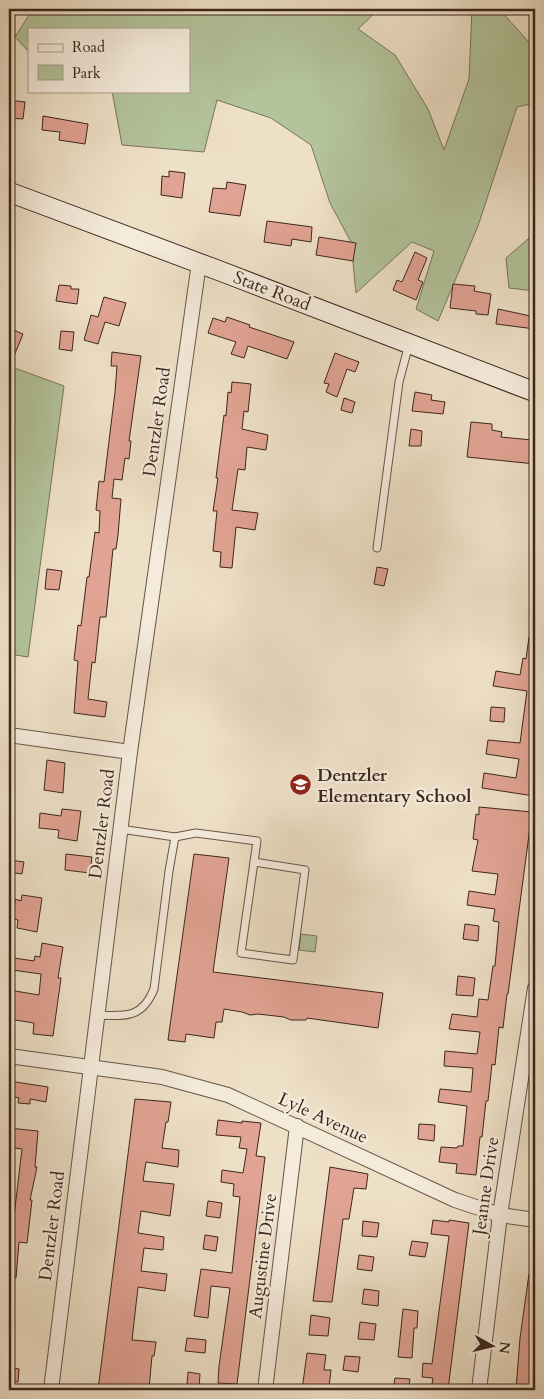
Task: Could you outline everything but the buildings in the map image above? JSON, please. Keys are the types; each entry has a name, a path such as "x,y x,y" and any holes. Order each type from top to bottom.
{"main road":[{"name":"State Road","path":"9,192 535,392"}],"street":[{"name":"Dentzler Road","path":"51,1390 130,752 199,263"},
{"path":"9,735 130,752"},
{"name":"Jeanne Drive","path":"479,1390 500,1216 535,988"},
{"name":"Lyle Avenue","path":"9,1056 162,1077 228,1095 455,1200 500,1216 535,1220"},
{"name":"Augustine Drive","path":"266,1390 297,1126"}],"lane":[{"path":"377,548 400,382 409,344"},
{"path":"120,829 175,837 196,833 257,841 254,862 241,953 292,960 305,870 254,862"},
{"path":"96,1015 128,1014 140,1011 149,1002 154,989 175,837"}],"green space":[{"path":"33,9 379,9 358,29 395,55 428,109 444,150 469,79 472,9 499,9 535,49 535,103 517,107 478,226 438,321 416,309 434,251 412,242 356,293 351,242 330,203 311,145 271,118 217,100 204,152 122,145 112,92 190,92 190,28 28,28 28,51 15,37"},
{"path":"535,233 535,291 509,288 506,258"},
{"path":"9,366 64,386 28,657 9,654"},
{"path":"301,934 317,936 315,952 299,950"}],"place":[{"name":"Dentzler Elementary School","path":"301,785"}]}
